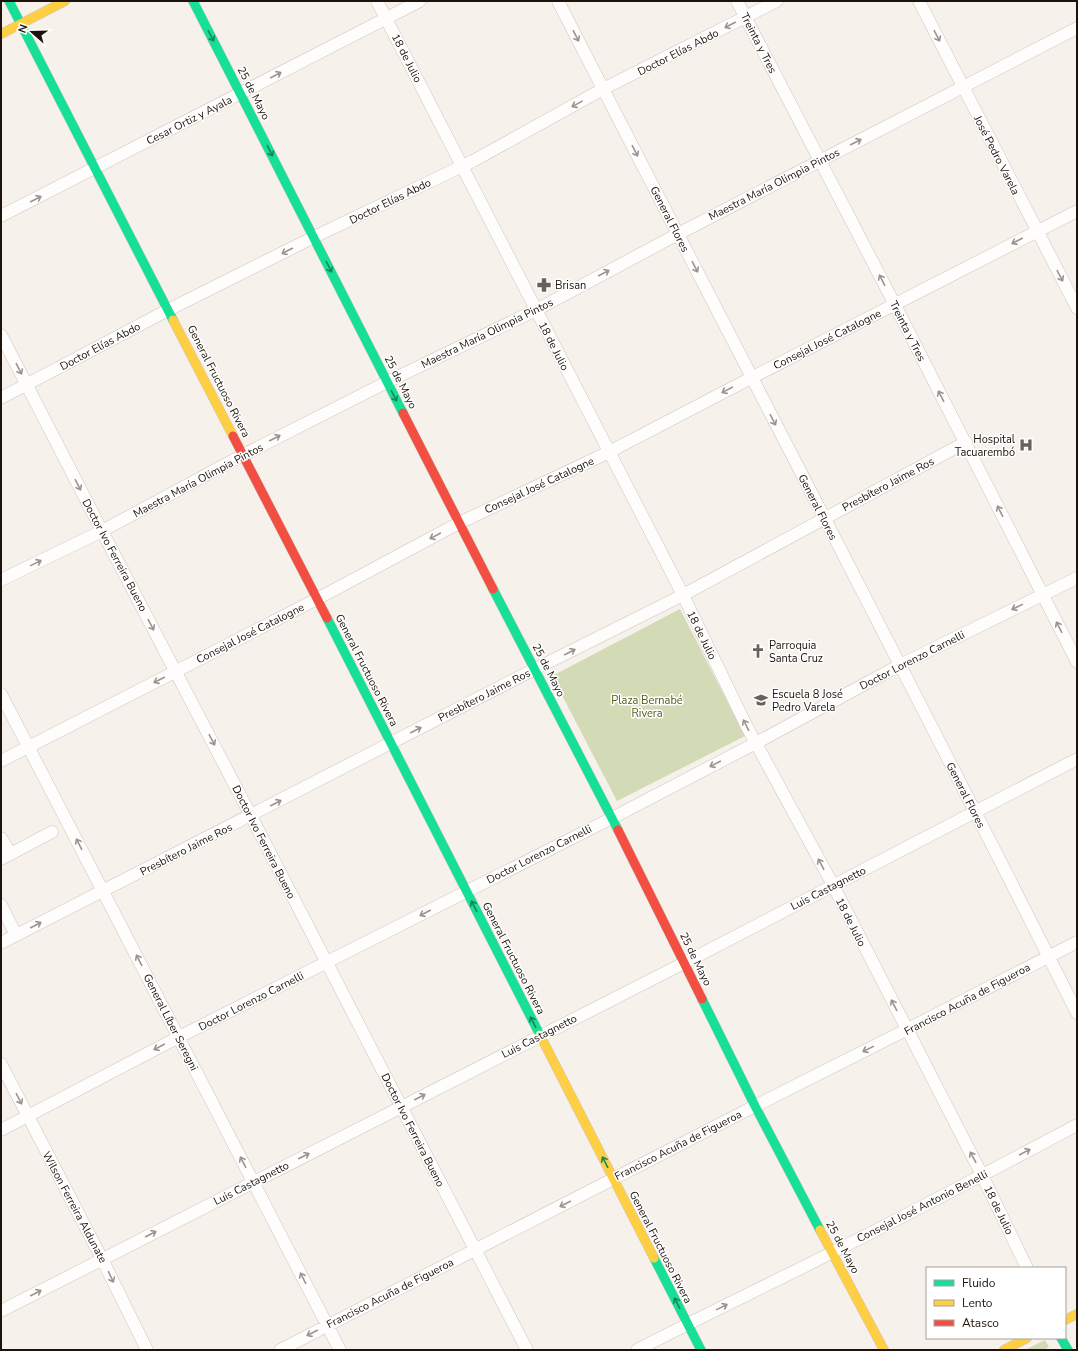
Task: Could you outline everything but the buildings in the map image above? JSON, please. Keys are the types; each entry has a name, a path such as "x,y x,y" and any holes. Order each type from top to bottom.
{"street":[{"name":"General Fructuoso Rivera","path":"9,1 391,743 701,1350"},
{"path":"1,34 65,1"},
{"name":"25 de Mayo","path":"193,1 459,523 612,818 755,1106 884,1350"},
{"name":"18 de Julio","path":"377,1 683,595 756,743 833,885 906,1030 982,1175 1027,1267"},
{"name":"Cesar Ortiz y Ayala","path":"1,216 420,1"},
{"name":"General Flores","path":"558,1 900,665 1077,1013"},
{"name":"Treinta y Tres","path":"738,1 966,442 1077,662"},
{"name":"Doctor Elías Abdo","path":"1,398 168,310 314,237 462,166 603,89 778,1"},
{"name":"José Pedro Varela","path":"919,1 1036,231 1077,308"},
{"name":"Maestra María Olimpia Pintos","path":"1,580 102,531 243,455 387,382 536,310 678,234 1077,28"},
{"name":"Consejal José Catalogne","path":"1,761 317,599 459,523 609,452 1077,211"},
{"name":"Doctor Ivo Ferreira Bueno","path":"1,335 526,1350"},
{"name":"Presbítero Jaime Ros","path":"1,943 535,669 683,595 966,442"},
{"name":"Doctor Lorenzo Carnelli","path":"1,1130 179,1037 612,818 756,743 900,665 1077,578"},
{"name":"General Líber Seregni","path":"1,694 340,1350"},
{"name":"Luis Castagnetto","path":"1,1311 684,963 1077,759"},
{"path":"1,838 6,857 52,832"},
{"path":"1,905 16,935"},
{"name":"Francisco Acuña de Figueroa","path":"280,1350 1077,942"},
{"name":"Wilson Ferreira Aldunate","path":"1,1064 102,1259 147,1350"},
{"name":"Consejal José Antonio Benelli","path":"637,1350 832,1252 1077,1125"},
{"path":"1066,1320 1077,1314"},
{"path":"1004,1350 1025,1339"},
{"path":"1062,1339 1067,1350 1077,1344"}],"green space":[{"name":"Plaza Bernabé Rivera","path":"680,609 745,736 617,801 552,676"},
{"path":"1045,1340 1049,1347 1044,1350 1025,1350"}],"traffic: fast":[{"path":"9,1 173,320"},
{"path":"193,1 403,413"},
{"path":"493,589 618,830"},
{"path":"327,618 540,1035"},
{"path":"702,999 755,1106 820,1230"},
{"path":"654,1258 701,1350"},
{"path":"1062,1339 1068,1350"}],"traffic: slow":[{"path":"1,34 65,1"},
{"path":"173,320 233,436"},
{"path":"540,1035 654,1258"},
{"path":"820,1230 884,1350"},
{"path":"1066,1320 1077,1314"},
{"path":"1004,1350 1025,1339"}],"traffic: jam":[{"path":"403,413 493,589"},
{"path":"233,436 327,618"},
{"path":"618,830 702,999"}],"place":[{"name":"Brisan","path":"544,285"},
{"name":"Hospital Tacuarembó","path":"1026,445"},
{"name":"Parroquia Santa Cruz","path":"758,651"},
{"name":"Escuela 8 José Pedro Varela","path":"761,700"}]}
